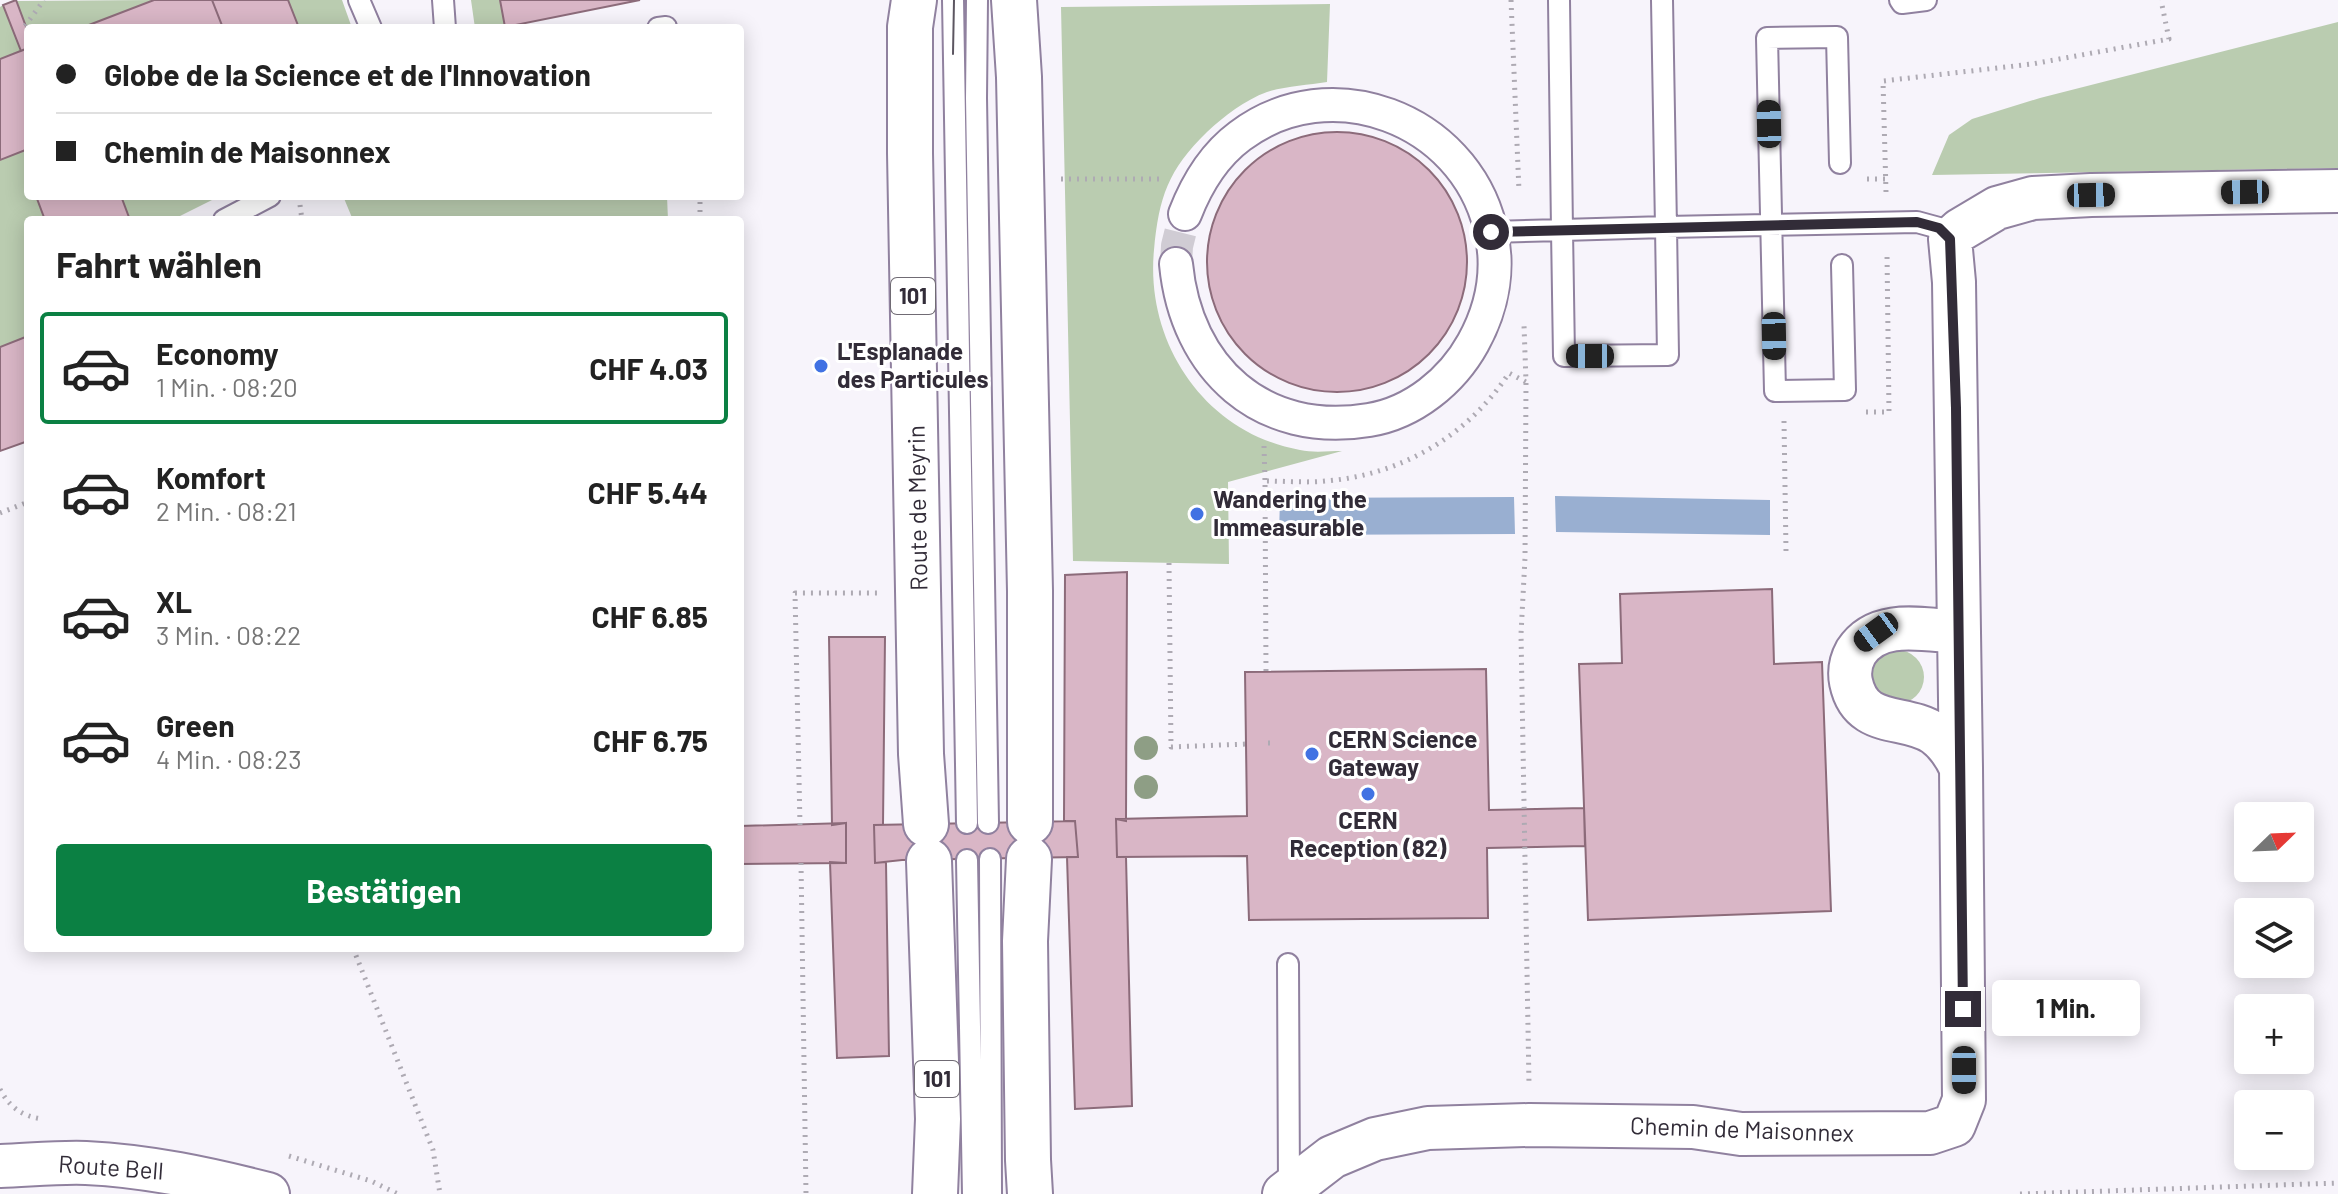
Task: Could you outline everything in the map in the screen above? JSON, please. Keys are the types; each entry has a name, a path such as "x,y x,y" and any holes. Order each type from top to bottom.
{"main road":[{"name":"Route de Meyrin","path":"914,0 910,27 910,153 921,754 947,842 935,1194"},
{"path":"1014,0 1019,77 1030,591 1007,844 1025,941 1030,1194"}],"street":[{"path":"1176,264 1179,293 1187,321 1218,371 1239,391 1263,406 1291,417 1319,422 1347,423 1376,419 1403,409 1428,394 1450,376 1468,353 1482,328 1491,301 1495,272 1491,232 1476,189 1460,165 1440,144 1417,127 1391,114 1363,106 1335,104 1282,113 1240,136 1223,151 1202,179 1185,214"},
{"path":"1950,239 1997,208 2033,198 2338,191"},
{"name":"Chemin de Maisonnex","path":"1286,1192 1332,1157 1375,1139 1428,1128 1529,1125 1693,1127 1741,1134 1930,1133 1954,1125 1964,1100 1954,298 1950,239"},
{"path":"1959,632 1891,629 1876,632 1862,642 1853,658 1850,675 1853,693 1863,707 1878,717 1916,725 1933,733 1945,743 1961,768"},
{"name":"Route Bell","path":"0,1166 84,1163 135,1167 182,1173 268,1194"}],"lane":[{"path":"359,0 369,24"},
{"path":"443,0 445,24"},
{"path":"953,0 947,842 973,1194"},
{"path":"977,0 976,98 1007,844 991,1194"},
{"path":"1559,0 1564,356 1668,355 1662,0"},
{"path":"1900,0 1912,3 1926,0"},
{"path":"1840,163 1837,37 1767,38 1775,391 1845,390 1842,265"},
{"path":"232,216 262,200"},
{"path":"1491,232 1917,222 1939,228 1950,239"},
{"path":"1286,1192 1288,964"}],"path":[{"path":"26,24 44,0"},
{"path":"1886,194 1883,81 2032,64 2169,39 2161,0"},
{"path":"1060,179 1202,179"},
{"path":"1526,382 1525,558 1521,634 1529,1125"},
{"path":"0,513 24,504"},
{"path":"1169,563 1171,747 1247,744"},
{"path":"1266,563 1266,671"},
{"path":"800,825 795,593 882,593"},
{"path":"801,863 806,1194"},
{"path":"355,952 433,1150 440,1194"},
{"path":"2020,1194 2338,1183"}],"green space":[{"path":"154,0 91,24 25,24 16,1"},
{"path":"288,0 342,0 351,24 297,24"},
{"path":"471,0 500,0 504,24 474,24"},
{"path":"1330,4 1327,82 1274,90 1243,104 1207,132 1174,172 1159,215 1154,250 1154,285 1160,318 1171,350 1188,378 1210,404 1236,425 1266,440 1305,451 1342,451 1228,482 1229,564 1073,561 1061,7"},
{"path":"3,5 22,51 0,59 0,7"},
{"path":"2338,22 2338,168 1932,175 1949,135 1972,119 2040,98"},
{"path":"24,151 24,200 38,200 44,216 24,216 24,338 0,347 0,160"},
{"path":"122,200 212,200 180,216 128,216"},
{"path":"345,200 667,200 668,216 351,216"},
{"path":"1897,650 1916,658 1924,677 1916,696 1897,704 1878,696 1870,677 1878,658"}],"water":[{"path":"1555,496 1770,500 1770,535 1556,532"},
{"path":"1514,497 1515,534 1279,535 1280,498"}],"building":[{"path":"16,0 25,24 24,50 21,51 3,5"},
{"path":"154,0 212,0 221,24 91,24"},
{"path":"212,0 288,0 297,24 221,24"},
{"path":"500,0 640,0 520,24 504,24"},
{"path":"24,50 24,151 0,160 0,59"},
{"path":"1337,132 1387,142 1429,170 1457,212 1467,262 1457,312 1429,354 1387,382 1337,392 1287,382 1245,354 1217,312 1207,262 1217,212 1245,170 1287,142"},
{"path":"38,200 122,200 128,216 44,216"},
{"path":"24,338 24,442 0,451 0,347"},
{"path":"1127,572 1126,821 1116,819 1117,857 1126,857 1132,1106 1075,1109 1067,857 1078,857 1075,821 1064,821 1065,575"},
{"path":"1772,589 1774,664 1822,662 1831,911 1588,920 1579,664 1622,663 1620,594"},
{"path":"829,637 885,637 883,825 874,825 875,863 886,862 889,1056 837,1058 830,862 846,863 846,823 832,825"},
{"name":"CERN Reception (82)","path":"1486,669 1489,810 1584,808 1585,846 1487,848 1488,918 1249,920 1247,856 1117,857 1116,819 1247,816 1245,672"},
{"path":"1075,821 1078,857 875,863 874,825"},
{"path":"846,823 846,863 744,864 744,826"}],"tunnel":[{"path":"1176,264 1185,214"}],"tram line":[{"path":"953,54 954,0"}],"place":[{"name":"L'Esplanade des Particules","path":"821,366"},
{"name":"Wandering the Immeasurable","path":"1197,514"},
{"name":"CERN Science Gateway","path":"1312,754"},
{"name":"CERN Reception (82)","path":"1368,794"}],"route":[{"path":"1491,232 1917,222 1939,228 1950,239 1954,282 1963,1009"}]}
